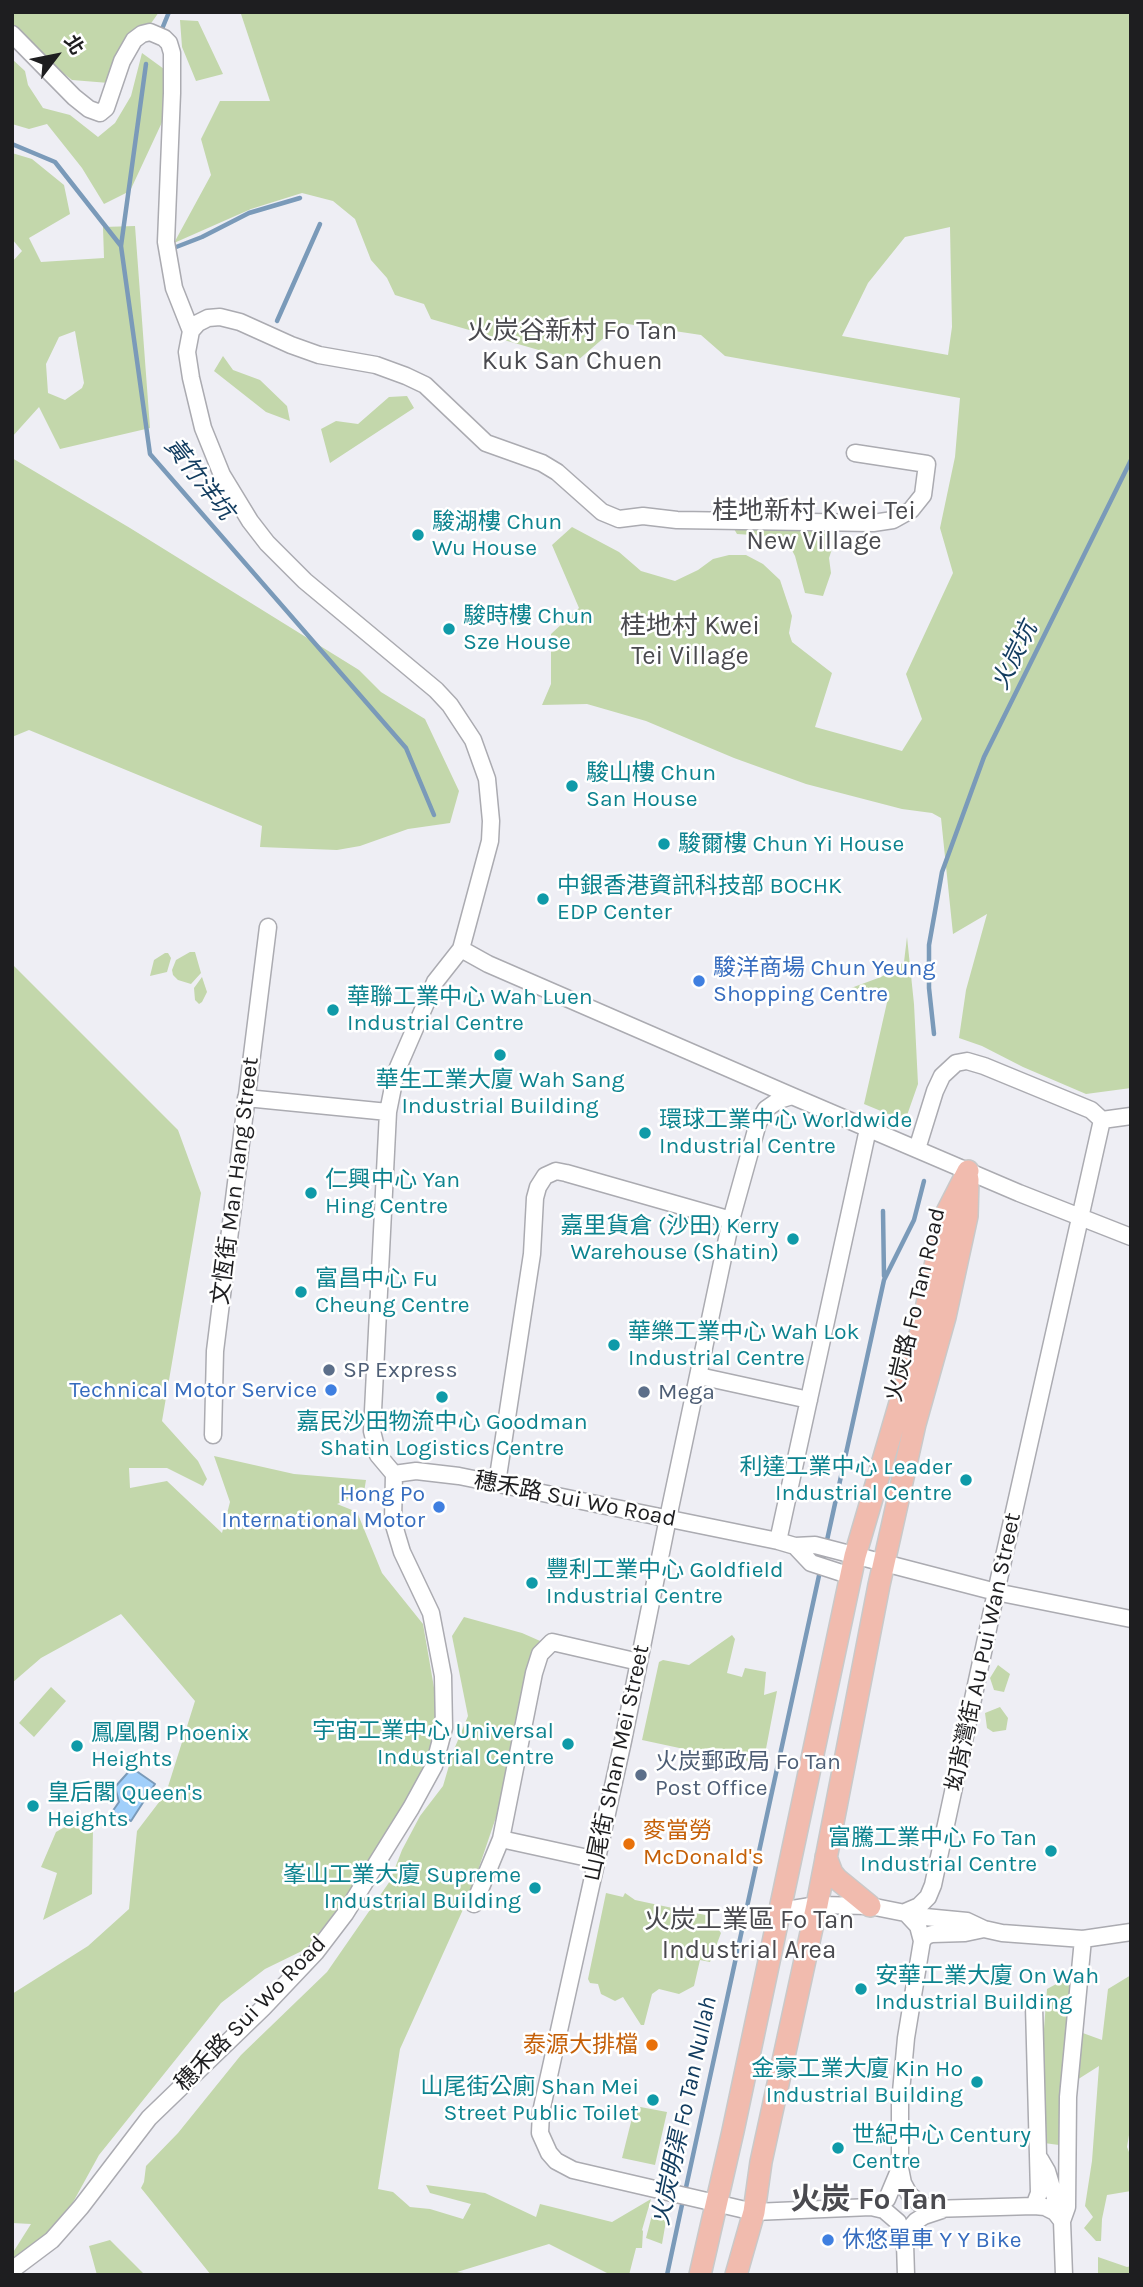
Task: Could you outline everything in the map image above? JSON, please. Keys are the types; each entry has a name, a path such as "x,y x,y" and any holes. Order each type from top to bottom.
{"main road":[{"name":"火炭路 Fo Tan Road","path":"700,2275 780,1910 844,1563 922,1328 946,1214 968,1171"},
{"name":"火炭路 Fo Tan Road","path":"736,2275 754,2212 761,2162 817,1905 915,1424 948,1304 967,1216 968,1171"},
{"path":"826,1857 837,1879 870,1906"}],"street":[{"path":"12,34 82,103 92,111 100,113 106,108 122,61 134,40 150,32 169,43 172,53 172,93 166,242 174,288 191,331"},
{"path":"394,1474 377,1455 372,1431 388,1112 397,1072 435,982 461,949 486,859 491,821 487,779 473,740 450,705 436,690 305,581 250,522 222,475 203,428 187,352 191,331 198,323 208,318 220,317 240,322 320,355 376,365 405,376 425,385 486,443 542,463 557,472 602,512 619,519 643,516 677,520 873,523 893,520 911,510 923,495 927,464 855,453"},
{"name":"文恆街 Man Hang Street","path":"213,1436 215,1351 268,927"},
{"path":"461,949 500,969 868,1129 1131,1237"},
{"path":"917,1149 938,1083 947,1069 956,1063 967,1061 1090,1110 1102,1119 1131,1116"},
{"name":"山尾街 Shan Mei Street","path":"792,1096 779,1100 766,1109 758,1123 732,1220 541,2112 540,2133 549,2153 565,2167 754,2212 871,2207"},
{"path":"246,1098 388,1112"},
{"name":"㘭背灣街 Au Pui Wan Street","path":"905,1912 919,1906 928,1897 933,1885 1102,1119"},
{"path":"778,1541 868,1129"},
{"path":"497,1483 532,1254 535,1198 538,1186 545,1176 556,1171 566,1173 732,1220"},
{"path":"699,1376 810,1400"},
{"name":"穗禾路 Sui Wo Road","path":"12,2270 52,2240 82,2207 149,2118 263,2008 316,1952 345,1914 434,1766 444,1728 443,1676 431,1613 402,1552 393,1522 394,1474 429,1472 497,1483 801,1548 815,1545 844,1563 885,1564 996,1592 1131,1619"},
{"path":"474,1904 501,1839 540,1654 551,1642 639,1662"},
{"path":"501,1839 597,1860"},
{"path":"780,1910 817,1905 870,1906 926,1917 967,1921 1002,1933 1083,1939 1131,1931"},
{"path":"905,1912 918,1926 922,1941 900,2103 900,2168 909,2194 931,2209 1045,2207 1055,2212 1062,2221"},
{"path":"922,1941 932,1934 965,1933 984,1929"},
{"path":"1062,2221 1067,2207 1068,2097 1083,1939"},
{"path":"1034,2006 1039,2193 1034,2206"},
{"path":"1037,2153 1047,2171 1062,2221 1065,2275"},
{"path":"871,2207 887,2199 900,2168"},
{"path":"871,2207 884,2210 892,2216 903,2232 906,2275"},
{"path":"905,2243 909,2229 916,2221 945,2209"}],"green space":[{"path":"12,12 159,12 109,83 72,80 12,33"},
{"path":"231,12 1131,12 1131,1088 1086,1094 959,1038 966,990 987,914 953,934 941,818 932,813 902,809 806,784 734,758 646,721 587,704 542,705 551,684 551,634 579,608 552,545 572,527 619,552 641,571 675,581 713,559 729,555 746,555 763,564 780,580 792,616 789,633 792,642 832,673 815,727 902,751 922,719 906,674 953,573 940,528 955,457 960,398 725,356 701,335 621,323 577,361 431,319 424,304 395,295 387,278 371,260 355,219 333,201 302,193 251,209 174,243 211,175 201,139 220,101 270,101 241,14","holes":["950,227 952,327 948,355 842,336 868,283 905,237"]},
{"path":"180,20 198,21 223,74 196,81 182,47"},
{"path":"142,53 164,69 164,118 130,191 104,204 82,168 47,124 29,129 12,124 12,59 25,71 28,85 43,108 70,115 98,137 115,123 131,96"},
{"path":"12,153 32,159 64,185 70,214 29,238 41,262 104,258 103,227 135,226 150,428 60,449 39,407 12,437 12,262 22,251 12,239","holes":["75,331 84,383 82,388 65,400 48,393 46,364 59,337"]},
{"path":"223,356 233,370 260,380 287,406 290,421 266,412 214,371"},
{"path":"407,396 414,408 330,463 321,429 336,421 358,424 389,397"},
{"path":"12,458 359,670 381,692 425,719 459,791 450,823 408,829 360,846 337,850 260,847 262,826 29,730 12,737"},
{"path":"746,511 798,528 837,528 829,558 831,573 823,596 805,593 795,556 785,537 737,534 724,512"},
{"path":"907,937 918,1084 905,1121 864,1104 888,998 851,988 881,977 904,962"},
{"path":"195,952 201,973 191,984 178,980 172,970 176,960"},
{"path":"165,953 171,958 167,972 150,976 154,960"},
{"path":"12,964 178,1130 201,1193 162,1421 198,1461 207,1479 203,1486 167,1468 129,1468 130,1488 167,1481 222,1533 230,1502 214,1456 294,1474 366,1480 364,1492 337,1504 357,1512 382,1573 423,1624 437,1705 436,1731 431,1754 405,1805 351,1893 306,1949 265,1969 221,2003 99,2155 55,2235 12,2259 12,2254 31,2224 12,2223 12,1994 88,1946 129,1909 137,1831 166,1793 195,1701 121,1614 41,1658 12,1683"},
{"path":"202,977 207,992 199,1004 195,1000 194,988"},
{"path":"464,1617 522,1633 547,1644 513,1767 470,1894 400,2049 378,2189 393,2192 410,2207 430,2209 463,2219 471,2204 430,2193 426,2185 485,2193 536,2217 540,2204 612,2222 651,2199 642,2230 642,2248 636,2248 629,2275 607,2273 549,2244 457,2272 478,2275 211,2275 141,2188 146,2166 178,2133 241,2055 327,1972 390,1881 420,1816 443,1786 468,1716 452,1636"},
{"path":"732,1635 735,1639 727,1673 742,1677 745,1668 766,1672 764,1695 777,1691 765,1754 748,1762 744,1758 740,1761 642,1740 659,1662 663,1660 689,1665"},
{"path":"998,1665 1010,1674 1004,1692 994,1690 990,1678"},
{"path":"51,1687 66,1701 34,1737 19,1723"},
{"path":"1000,1707 1008,1718 1006,1730 993,1732 987,1728 985,1713"},
{"path":"70,1824 93,1827 92,1894 43,1920 57,1873 41,1867 56,1832"},
{"path":"606,1893 623,1897 625,1893 635,1900 710,1916 708,1924 715,1925 721,1933 710,1962 700,1960 694,1986 679,1994 659,1989 652,1994 644,2025 641,2025 623,1997 615,2001 601,1994 598,1984 590,1983 588,1979"},
{"path":"1131,1975 1131,2123 1127,2147 1131,2157 1131,2191 1107,2195 1101,2241 1096,2241 1084,2228 1093,2217 1085,2206 1092,2161 1099,2066 1061,2090 1059,2145 1044,2143 1043,2042 1047,1989 1060,1982 1072,1984 1069,2028 1102,2040 1108,1989"},
{"path":"635,2106 667,2112 655,2165 622,2158"},
{"path":"652,2215 666,2221 662,2244 646,2238"},
{"path":"110,2240 145,2275 97,2275 89,2246"},
{"path":"1098,2257 1131,2266 1131,2275 1098,2275"}],"water":[{"path":"132,1768 155,1784 131,1821 112,1812 119,1802 115,1787"}],"waterway":[{"path":"162,29 169,12"},
{"path":"121,246 146,64"},
{"name":"黃竹洋坑","path":"12,144 55,162 121,246 150,454 406,748 434,815"},
{"path":"171,249 249,213 300,198"},
{"path":"277,321 320,224"},
{"name":"火炭坑","path":"934,1034 929,988 929,945 942,872 984,757 1131,460"},
{"name":"火炭明渠 Fo Tan Nullah","path":"822,1563 884,1280 914,1220 924,1181"},
{"path":"883,1211 884,1276"},
{"name":"火炭明渠 Fo Tan Nullah","path":"685,2192 820,1571"},
{"name":"火炭明渠 Fo Tan Nullah","path":"667,2275 683,2200"}],"place":[{"name":"駿湖樓 Chun Wu House","path":"418,535"},
{"name":"駿時樓 Chun Sze House","path":"449,629"},
{"name":"駿山樓 Chun San House","path":"572,786"},
{"name":"駿爾樓 Chun Yi House","path":"664,844"},
{"name":"中銀香港資訊科技部 BOCHK EDP Center","path":"543,899"},
{"name":"駿洋商場 Chun Yeung Shopping Centre","path":"699,981"},
{"name":"華聯工業中心 Wah Luen Industrial Centre","path":"333,1010"},
{"name":"華生工業大廈 Wah Sang Industrial Building","path":"500,1055"},
{"name":"環球工業中心 Worldwide Industrial Centre","path":"645,1133"},
{"name":"仁興中心 Yan Hing Centre","path":"311,1193"},
{"name":"嘉里貨倉 (沙田) Kerry Warehouse (Shatin)","path":"793,1239"},
{"name":"富昌中心 Fu Cheung Centre","path":"301,1292"},
{"name":"華樂工業中心 Wah Lok Industrial Centre","path":"614,1345"},
{"name":"SP Express","path":"329,1370"},
{"name":"Technical Motor Service","path":"331,1390"},
{"name":"Mega","path":"644,1392"},
{"name":"嘉民沙田物流中心 Goodman Shatin Logistics Centre","path":"442,1397"},
{"name":"利達工業中心 Leader Industrial Centre","path":"966,1480"},
{"name":"Hong Po International Motor","path":"439,1507"},
{"name":"豐利工業中心 Goldfield Industrial Centre","path":"532,1583"},
{"name":"宇宙工業中心 Universal Industrial Centre","path":"568,1744"},
{"name":"鳳凰閣 Phoenix Heights","path":"77,1746"},
{"name":"火炭郵政局 Fo Tan Post Office","path":"641,1775"},
{"name":"皇后閣 Queen's Heights","path":"33,1806"},
{"name":"麥當勞 McDonald's","path":"629,1844"},
{"name":"富騰工業中心 Fo Tan Industrial Centre","path":"1051,1851"},
{"name":"峯山工業大廈 Supreme Industrial Building","path":"535,1888"},
{"name":"安華工業大廈 On Wah Industrial Building","path":"861,1989"},
{"name":"泰源大排檔","path":"652,2045"},
{"name":"金豪工業大廈 Kin Ho Industrial Building","path":"977,2082"},
{"name":"山尾街公廁 Shan Mei Street Public Toilet","path":"653,2100"},
{"name":"世紀中心 Century Centre","path":"838,2148"},
{"name":"休悠單車 Y Y Bike","path":"828,2240"}],"district":[{"name":"火炭谷新村 Fo Tan Kuk San Chuen","path":"572,347"},
{"name":"桂地新村 Kwei Tei New Village","path":"814,527"},
{"name":"桂地村 Kwei Tei Village","path":"690,642"},
{"name":"火炭工業區 Fo Tan Industrial Area","path":"749,1936"},
{"name":"火炭 Fo Tan","path":"869,2200"}]}
